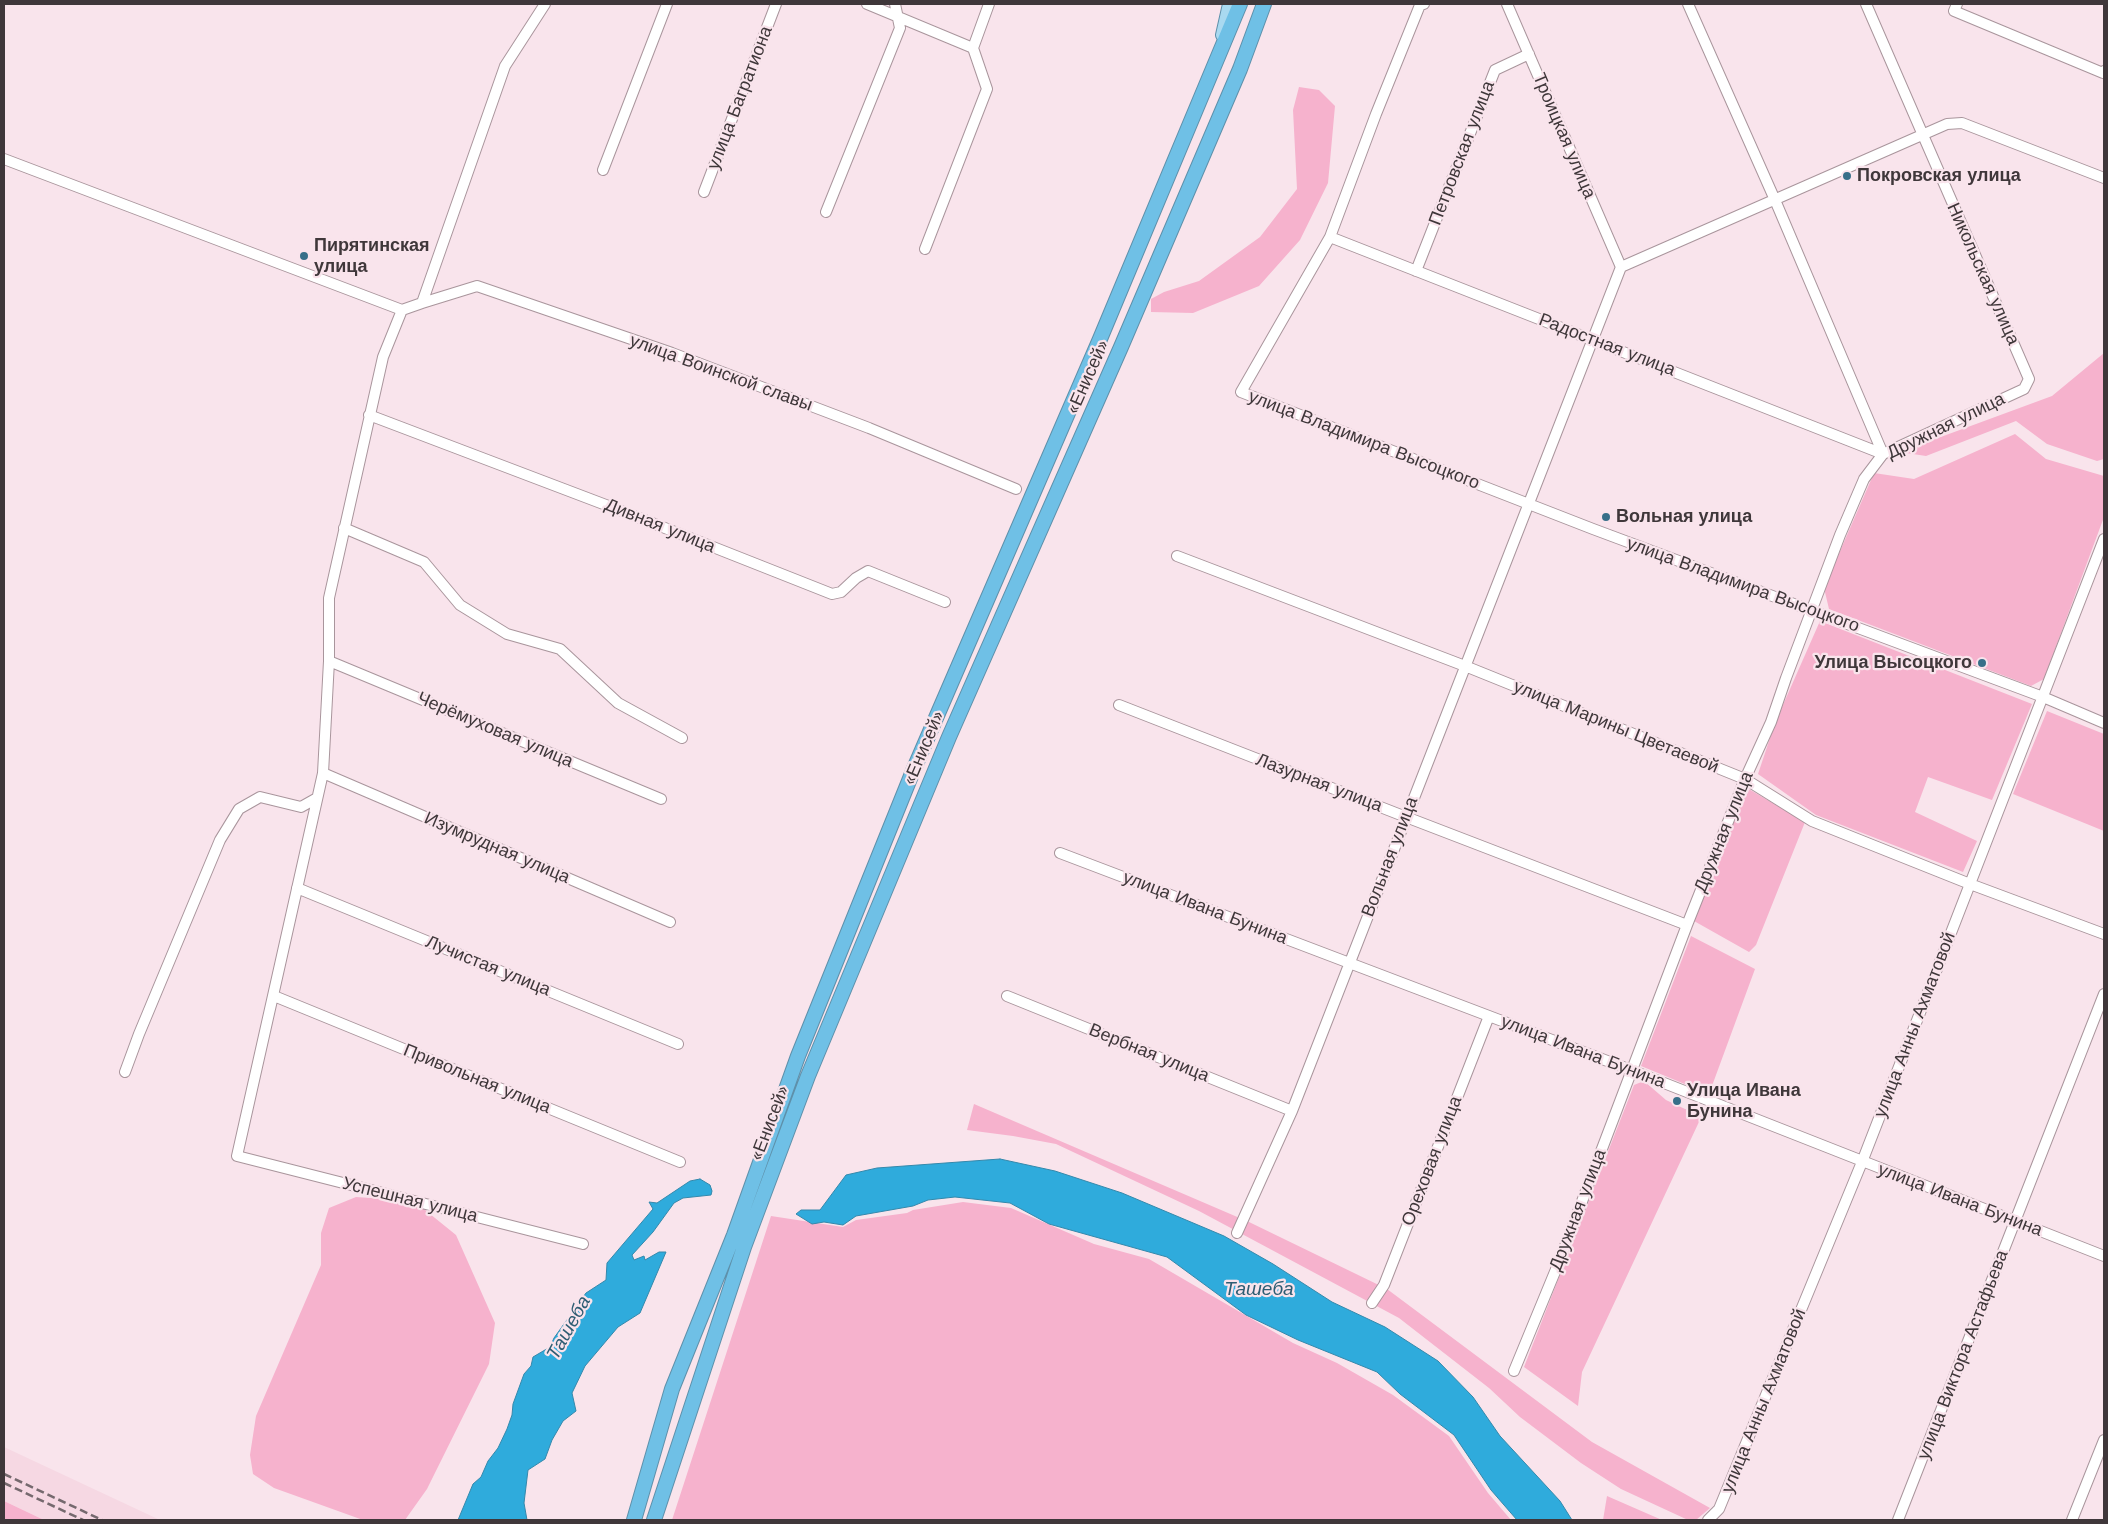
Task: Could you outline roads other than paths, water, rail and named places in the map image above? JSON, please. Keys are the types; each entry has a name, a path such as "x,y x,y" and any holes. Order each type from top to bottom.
{"highway":[{"name":"«Енисей»","path":"634,1520 672,1389 734,1235 802,1047 913,771 1092,357 1240,4"},
{"name":"«Енисей»","path":"654,1520 741,1256 808,1076 949,737 1121,347 1240,69 1264,4"},
{"path":"1240,69 1272,4"}],"main road":[{"path":"1213,71 1229,4"}],"street":[{"path":"422,303 505,66 545,4"},
{"path":"603,170 667,4"},
{"name":"улица Багратиона","path":"704,192 776,4"},
{"path":"867,4 973,48"},
{"path":"826,212 900,28 895,4"},
{"path":"925,249 987,89 973,48 989,4"},
{"path":"1330,237 1376,114 1420,5 1424,4"},
{"name":"Троицкая улица","path":"1507,4 1622,268"},
{"path":"1688,4 1775,200 1883,454"},
{"name":"Никольская улица","path":"1866,4 2029,379"},
{"path":"1957,4 1954,11 2103,73 2104,71"},
{"name":"Петровская улица","path":"1416,271 1495,70 1529,54"},
{"path":"1622,268 1922,133 1947,124 1962,123 2104,178"},
{"path":"4,159 402,310 382,357 329,598 329,661 323,772 274,996"},
{"name":"Радостная улица","path":"1330,237 1883,454"},
{"name":"улица Владимира Высоцкого","path":"1330,237 1241,392 1528,504 2043,697 2104,724"},
{"name":"Вольная улица","path":"1237,1233 1292,1111 1528,504 1622,268"},
{"name":"улица Воинской славы","path":"402,310 477,286 699,363 869,428 1016,489"},
{"name":"Дружная улица","path":"1514,1371 1559,1262 1687,925 1771,722 1855,497 1864,479 1883,454 2024,390 2029,379"},
{"name":"Дивная улица","path":"368,415 628,512 832,594 841,592 856,578 868,571 945,602"},
{"path":"344,528 424,562 460,605 507,634 560,649 618,704 682,738"},
{"name":"улица Анны Ахматовой","path":"1708,1520 1720,1509 1862,1162 2104,539"},
{"name":"улица Марины Цветаевой","path":"1177,556 1465,666 1746,779 1812,821 1970,884 2104,934"},
{"name":"Черёмуховая улица","path":"329,661 661,799"},
{"name":"Лазурная улица","path":"1119,705 1687,925"},
{"name":"Изумрудная улица","path":"323,772 670,922"},
{"path":"125,1072 220,840 239,809 260,797 301,807 317,798"},
{"name":"улица Ивана Бунина","path":"1060,853 1631,1070 2104,1256"},
{"name":"Лучистая улица","path":"297,888 678,1044"},
{"name":"улица Виктора Астафьева","path":"1898,1520 2104,994"},
{"name":"Успешная улица","path":"274,996 238,1156 583,1244"},
{"name":"Привольная улица","path":"274,996 680,1162"},
{"name":"Вербная улица","path":"1007,996 1292,1111"},
{"name":"Ореховая улица","path":"1372,1303 1384,1285 1489,1016"},
{"path":"2072,1520 2104,1440"}],"water":[{"name":"Ташеба","path":"1000,1159 1055,1171 1122,1193 1224,1236 1273,1264 1332,1302 1385,1327 1438,1361 1473,1397 1500,1436 1560,1501 1572,1520 1517,1520 1491,1490 1454,1435 1400,1394 1377,1372 1298,1340 1246,1315 1167,1257 1049,1224 1010,1203 955,1197 928,1200 913,1206 856,1216 843,1225 824,1222 812,1224 796,1214 801,1210 820,1210 846,1175 877,1168"},
{"name":"Ташеба","path":"700,1179 710,1185 711,1195 683,1198 674,1203 653,1232 632,1255 634,1260 644,1256 645,1260 659,1252 666,1252 640,1313 618,1327 585,1366 572,1393 576,1411 563,1421 552,1440 545,1459 528,1470 524,1503 527,1520 458,1520 473,1484 481,1477 507,1429 512,1415 513,1404 524,1374 531,1366 533,1357 550,1347 554,1338 586,1293 606,1280 607,1263 653,1209 649,1202 657,1203 690,1181"}],"railway":[{"path":"4,1474 102,1520"},
{"path":"4,1483 83,1520"}],"place":[{"name":"Покровская улица","path":"1847,176"},
{"name":"Пирятинская улица","path":"304,256"},
{"name":"Вольная улица","path":"1606,517"},
{"name":"Улица Высоцкого","path":"1982,663"},
{"name":"Улица Ивана Бунина","path":"1677,1101"}]}
